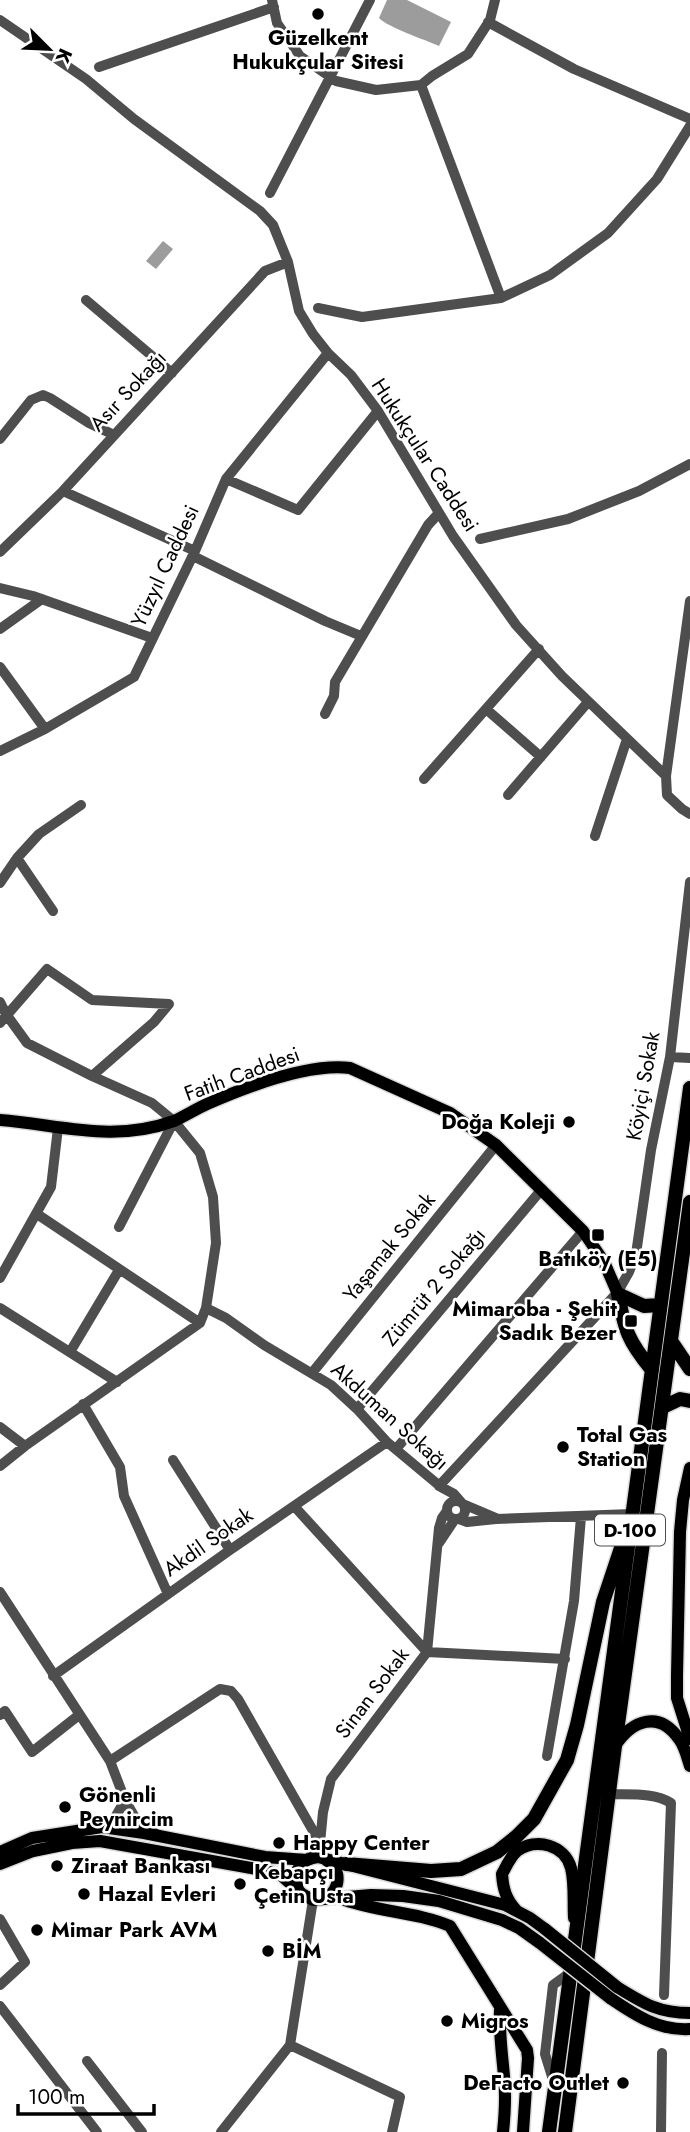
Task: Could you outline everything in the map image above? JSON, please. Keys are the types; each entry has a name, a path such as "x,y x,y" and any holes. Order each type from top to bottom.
{"highway":[{"name":"D-100","path":"550,2132 690,1088"},
{"name":"D-100","path":"565,2132 690,1202"},
{"path":"617,1294 644,1306 660,1305"},
{"path":"617,1294 625,1329 635,1349 652,1370"},
{"path":"671,1341 690,1369"},
{"path":"663,1407 673,1400 690,1401"},
{"path":"346,1864 431,1871 461,1869 497,1852 534,1819 567,1760 603,1602 632,1514"}],"main road":[{"name":"Fatih Caddesi","path":"0,1118 102,1133 129,1131 174,1121 206,1104 285,1076 336,1066 350,1068 450,1113 496,1145 583,1231 604,1262 617,1294"},
{"path":"690,1468 683,1500 680,1545 677,1686 677,1698 687,1722 690,1739"},
{"path":"615,1746 622,1735 638,1723 661,1723 671,1729 681,1742 690,1766"},
{"path":"0,1852 32,1838 102,1827 265,1857 307,1860"},
{"path":"0,1864 33,1851 72,1843 100,1841 262,1870 281,1875 302,1895 436,1920 450,1926 528,2055 523,2132"},
{"path":"516,1910 508,1902 503,1888 502,1874 511,1859 518,1851 538,1844 559,1849 566,1856 571,1868 576,1938"},
{"path":"298,1889 295,1876 301,1864 318,1857 406,1881 480,1897 516,1910 545,1929 614,1992 635,2015 653,2024 690,2028"},
{"path":"324,1858 335,1868 338,1882 326,1899"},
{"path":"326,1899 403,1896 439,1902 502,1920 519,1928 614,1992 657,2010 690,2012"},
{"path":"500,2009 499,2033 505,2077 503,2132"}],"street":[{"path":"270,193 370,0"},
{"path":"99,67 273,3 277,23 300,56 331,78 376,90 421,85 467,54 488,22 495,0"},
{"name":"Hukukçular Caddesi","path":"0,20 86,79 143,126 260,211 273,225 288,262 299,311 328,353 351,375 378,411 439,513 516,625 588,702 666,776 667,795 690,814"},
{"path":"488,22 574,69 690,119"},
{"path":"421,85 501,298"},
{"path":"318,308 362,317 501,298 550,275 608,233 657,179 690,126"},
{"name":"Asır Sokağı","path":"0,552 63,491 265,271 288,262"},
{"path":"86,300 172,373"},
{"name":"Yüzyıl Caddesi","path":"0,751 45,729 134,677 194,554 226,479 328,353"},
{"path":"0,439 31,400 43,395 114,435"},
{"path":"226,479 298,510 378,411"},
{"path":"480,538 568,519 639,491 690,464"},
{"path":"63,491 325,621 361,636"},
{"path":"325,714 334,696 335,682 361,636 428,525 439,513"},
{"path":"0,588 42,599 152,638"},
{"path":"0,629 42,599"},
{"path":"666,776 690,601"},
{"path":"424,779 539,649"},
{"path":"0,667 45,729"},
{"path":"508,795 588,702"},
{"path":"486,709 541,757"},
{"path":"595,836 627,739"},
{"path":"0,883 39,834 81,804"},
{"path":"18,858 53,911"},
{"name":"Köyiçi Sokak","path":"440,1487 617,1294 629,1272 636,1254 651,1150 670,1057 690,882"},
{"path":"3,1018 47,969 92,1000 169,1004 154,1022 92,1076"},
{"path":"0,1002 3,1018 27,1042 92,1076 152,1102 174,1121 200,1153 213,1197 216,1243 206,1308 200,1323 83,1404 0,1466"},
{"path":"670,1057 690,1058"},
{"path":"119,1227 174,1121"},
{"path":"0,1278 51,1187 58,1128"},
{"name":"Yaşamak Sokak","path":"312,1373 496,1145"},
{"name":"Zümrüt 2 Sokağı","path":"357,1409 542,1189"},
{"path":"37,1214 200,1323"},
{"name":"Akdil Sokak","path":"53,1676 294,1506 392,1446 583,1231"},
{"path":"70,1352 119,1270"},
{"path":"0,1308 117,1382"},
{"name":"Akduman Sokağı","path":"206,1308 331,1385 392,1446 440,1487 454,1494 462,1503 496,1519"},
{"path":"83,1404 120,1467 124,1496 168,1594"},
{"path":"0,1427 25,1446"},
{"path":"173,1460 230,1550"},
{"name":"Akduman Sokağı","path":"440,1487 448,1509"},
{"path":"438,1543 457,1519 465,1513 462,1503 452,1503 448,1509 450,1517 457,1519 467,1522 632,1514"},
{"path":"294,1506 428,1652 565,1659"},
{"name":"Sinan Sokak","path":"324,1858 320,1843 323,1812 331,1779 428,1652 438,1543 442,1518 448,1509"},
{"path":"547,1756 565,1659 581,1517"},
{"path":"0,1592 110,1761 136,1821 159,1837"},
{"path":"110,1761 220,1689 231,1690 320,1843 307,1860"},
{"path":"0,1715 5,1711 32,1752 79,1715"},
{"path":"609,1794 664,1798 671,1803 664,1995"},
{"path":"102,1827 113,1821 125,1800"},
{"path":"221,2132 290,2045 326,1899"},
{"path":"0,1919 25,1962 0,1985"},
{"path":"0,2006 97,2132"},
{"path":"290,2045 400,2097 392,2132"},
{"path":"661,2132 662,2053"},
{"path":"87,2061 142,2132"}],"shaded area":[{"path":"387,0 407,0 451,22 439,46 383,22 379,18"},
{"path":"163,241 173,249 156,269 146,261"}],"place":[{"name":"Güzelkent Hukukçular Sitesi","path":"318,14"},
{"name":"Doğa Koleji","path":"569,1122"},
{"name":"Batıköy (E5)","path":"598,1235"},
{"name":"Mimaroba - Şehit Sadık Bezer","path":"631,1321"},
{"name":"Total Gas Station","path":"563,1447"},
{"name":"Gönenli Peynircim","path":"65,1807"},
{"name":"Happy Center","path":"279,1843"},
{"name":"Ziraat Bankası","path":"57,1866"},
{"name":"Kebapçı Çetin Usta","path":"240,1884"},
{"name":"Hazal Evleri","path":"84,1894"},
{"name":"Mimar Park AVM","path":"37,1930"},
{"name":"BİM","path":"268,1951"},
{"name":"Migros","path":"447,2021"},
{"name":"DeFacto Outlet","path":"623,2083"}]}
